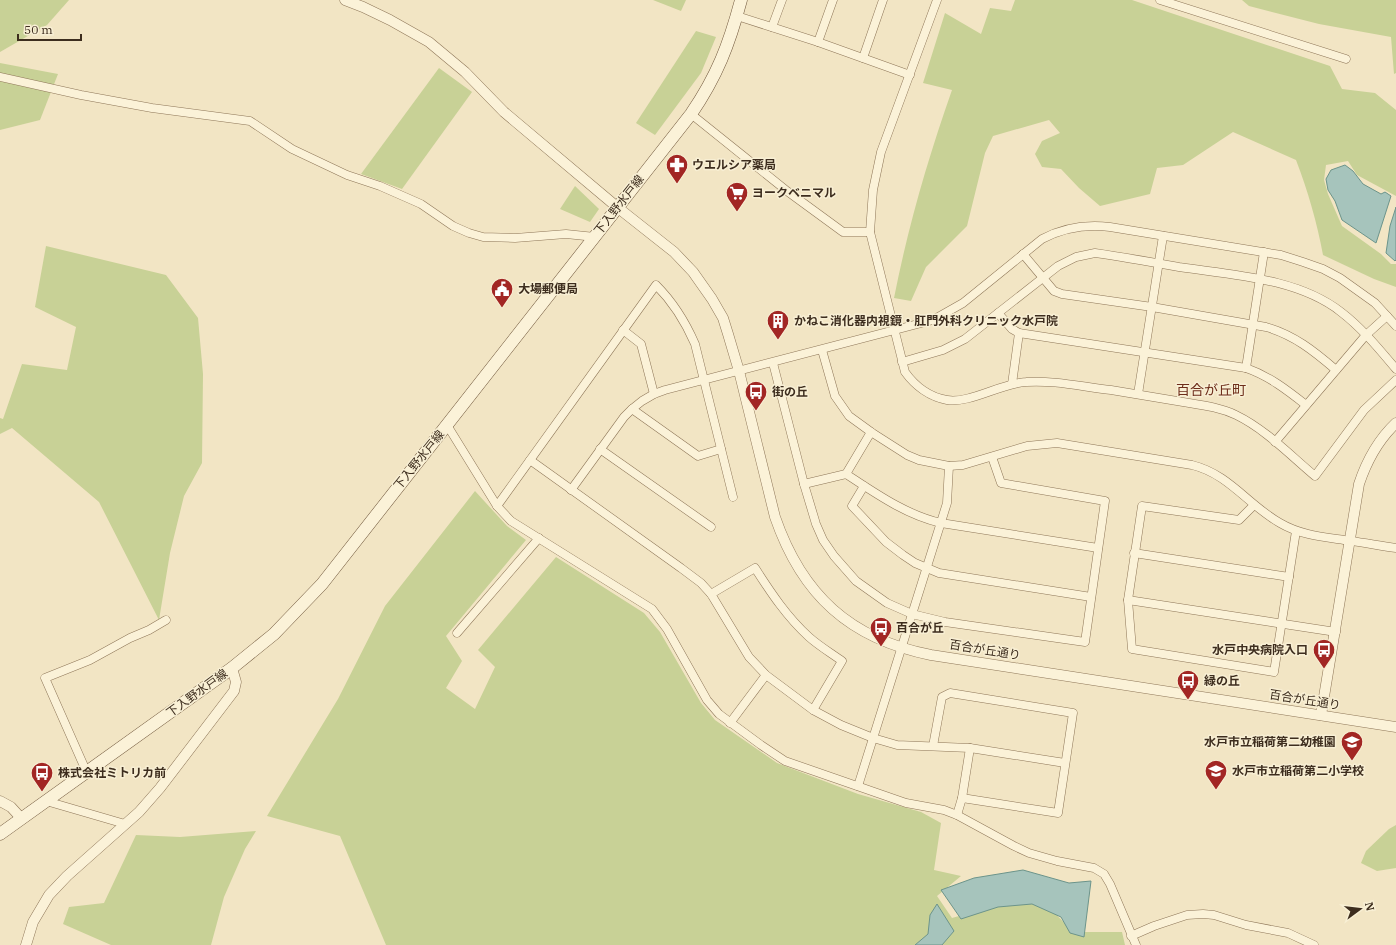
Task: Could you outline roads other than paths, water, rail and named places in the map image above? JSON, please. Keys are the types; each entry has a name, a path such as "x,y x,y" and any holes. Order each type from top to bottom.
{"main road":[{"name":"下入野水戸線","path":"0,834 88,773 232,668 274,634 322,584 704,96 726,50 741,0"}],"street":[{"name":"百合が丘通り","path":"345,0 390,20 429,42 465,72 504,112 617,207 674,252 693,272 705,288 723,318 739,371 775,517 782,538 798,569 818,596 840,616 867,634 901,648 931,655 1396,727"},
{"path":"772,27 782,0"},
{"path":"818,42 833,0"},
{"path":"863,58 883,0"},
{"path":"937,0 882,152 873,190 870,232 902,362 905,372 915,384 931,395 958,401 1012,384 1052,382 1138,394 1221,409 1249,422 1315,476 1364,410 1396,380"},
{"path":"1160,0 1346,59"},
{"path":"737,16 818,42 910,75"},
{"path":"0,77 81,96 152,108 250,121 292,149 347,175 380,186 421,204 453,226 483,237 515,238 566,234 595,237"},
{"path":"691,114 787,191 843,232 870,232"},
{"path":"571,490 600,448 632,409 654,394 933,320 963,303 1042,239 1052,234 1072,228 1085,226 1110,227 1281,255 1323,269 1340,278 1375,303 1396,326"},
{"path":"1138,394 1163,236"},
{"path":"1246,368 1264,252"},
{"path":"902,362 952,346 971,335 1066,261 1095,253 1260,279 1286,286 1313,296 1341,312 1366,335 1396,369"},
{"path":"1023,254 1054,291 1062,294 1252,324 1279,331 1301,342 1336,370"},
{"path":"497,506 656,285 668,297 679,312 695,344 733,496"},
{"path":"998,313 1012,329 1019,333 1246,368 1281,385 1306,405"},
{"path":"1275,442 1366,335 1388,316"},
{"path":"623,330 641,344 654,394"},
{"path":"1012,384 1019,333"},
{"path":"822,350 835,396 849,416 870,432 907,455 919,460 950,466 963,465 1028,446 1056,443 1192,465 1204,468 1217,474 1271,518 1296,531 1318,536 1396,548"},
{"path":"773,363 804,484 816,524 823,540 842,567 856,581 887,603 912,614 945,622 1085,642 1105,501 1001,483 992,457"},
{"path":"632,409 698,456 721,449"},
{"path":"1321,715 1336,632 1358,490 1364,468 1369,458 1396,423"},
{"path":"447,425 497,506 511,521 652,609 667,629 707,700 719,714 730,723 785,761 906,803 944,810 957,815 1024,851 1057,861 1094,868 1104,874 1110,884 1136,945"},
{"path":"804,484 846,474 870,432"},
{"path":"600,448 711,527"},
{"path":"530,460 701,583 710,594 749,657 766,675 813,710 841,725 873,738 897,745 970,748 1065,764"},
{"path":"858,786 947,503 950,466"},
{"path":"846,474 906,511 940,524 1098,548"},
{"path":"864,486 852,506 886,542 915,563 939,573 1091,596"},
{"path":"1254,505 1238,520 1142,506 1128,600 1132,649 1274,672 1296,531"},
{"path":"457,633 539,538"},
{"path":"1134,553 1288,577"},
{"path":"710,594 755,568 785,612 809,637 842,661 813,710"},
{"path":"1128,600 1336,632"},
{"path":"88,773 45,678 90,660 166,620"},
{"path":"26,945 33,922 49,895 67,876 125,824 160,788 234,691 236,682 232,668"},
{"path":"730,723 766,675"},
{"path":"933,746 942,697 950,693 1073,713 1058,813 962,798"},
{"path":"957,815 962,798 970,748"},
{"path":"0,801 11,807 21,818"},
{"path":"46,801 125,824"},
{"path":"1131,936 1154,926 1187,915 1202,914 1214,915 1246,925 1288,933 1314,945"}],"water":[{"path":"1345,165 1353,171 1363,184 1381,194 1385,192 1391,196 1376,243 1342,220 1335,201 1328,190 1326,179 1331,170"},
{"path":"1396,207 1395,261 1386,253 1390,226"},
{"path":"1023,870 1069,883 1091,881 1084,937 1070,933 1061,917 1032,904 998,907 961,919 941,890 974,878"},
{"path":"937,904 954,931 942,945 915,945 928,934 930,915"}],"place":[{"name":"ウエルシア薬局","path":"677,184"},
{"name":"ヨークベニマル","path":"737,212"},
{"name":"大場郵便局","path":"502,308"},
{"name":"かねこ消化器内視鏡・肛門外科クリニック水戸院","path":"778,340"},
{"name":"街の丘","path":"756,412"},
{"name":"百合が丘","path":"881,648"},
{"name":"水戸中央病院入口","path":"1324,670"},
{"name":"緑の丘","path":"1188,700"},
{"name":"水戸市立稲荷第二幼稚園","path":"1352,762"},
{"name":"水戸市立稲荷第二小学校","path":"1216,790"},
{"name":"株式会社ミトリカ前","path":"42,792"}],"district":[{"name":"百合が丘町","path":"1211,390"}]}
